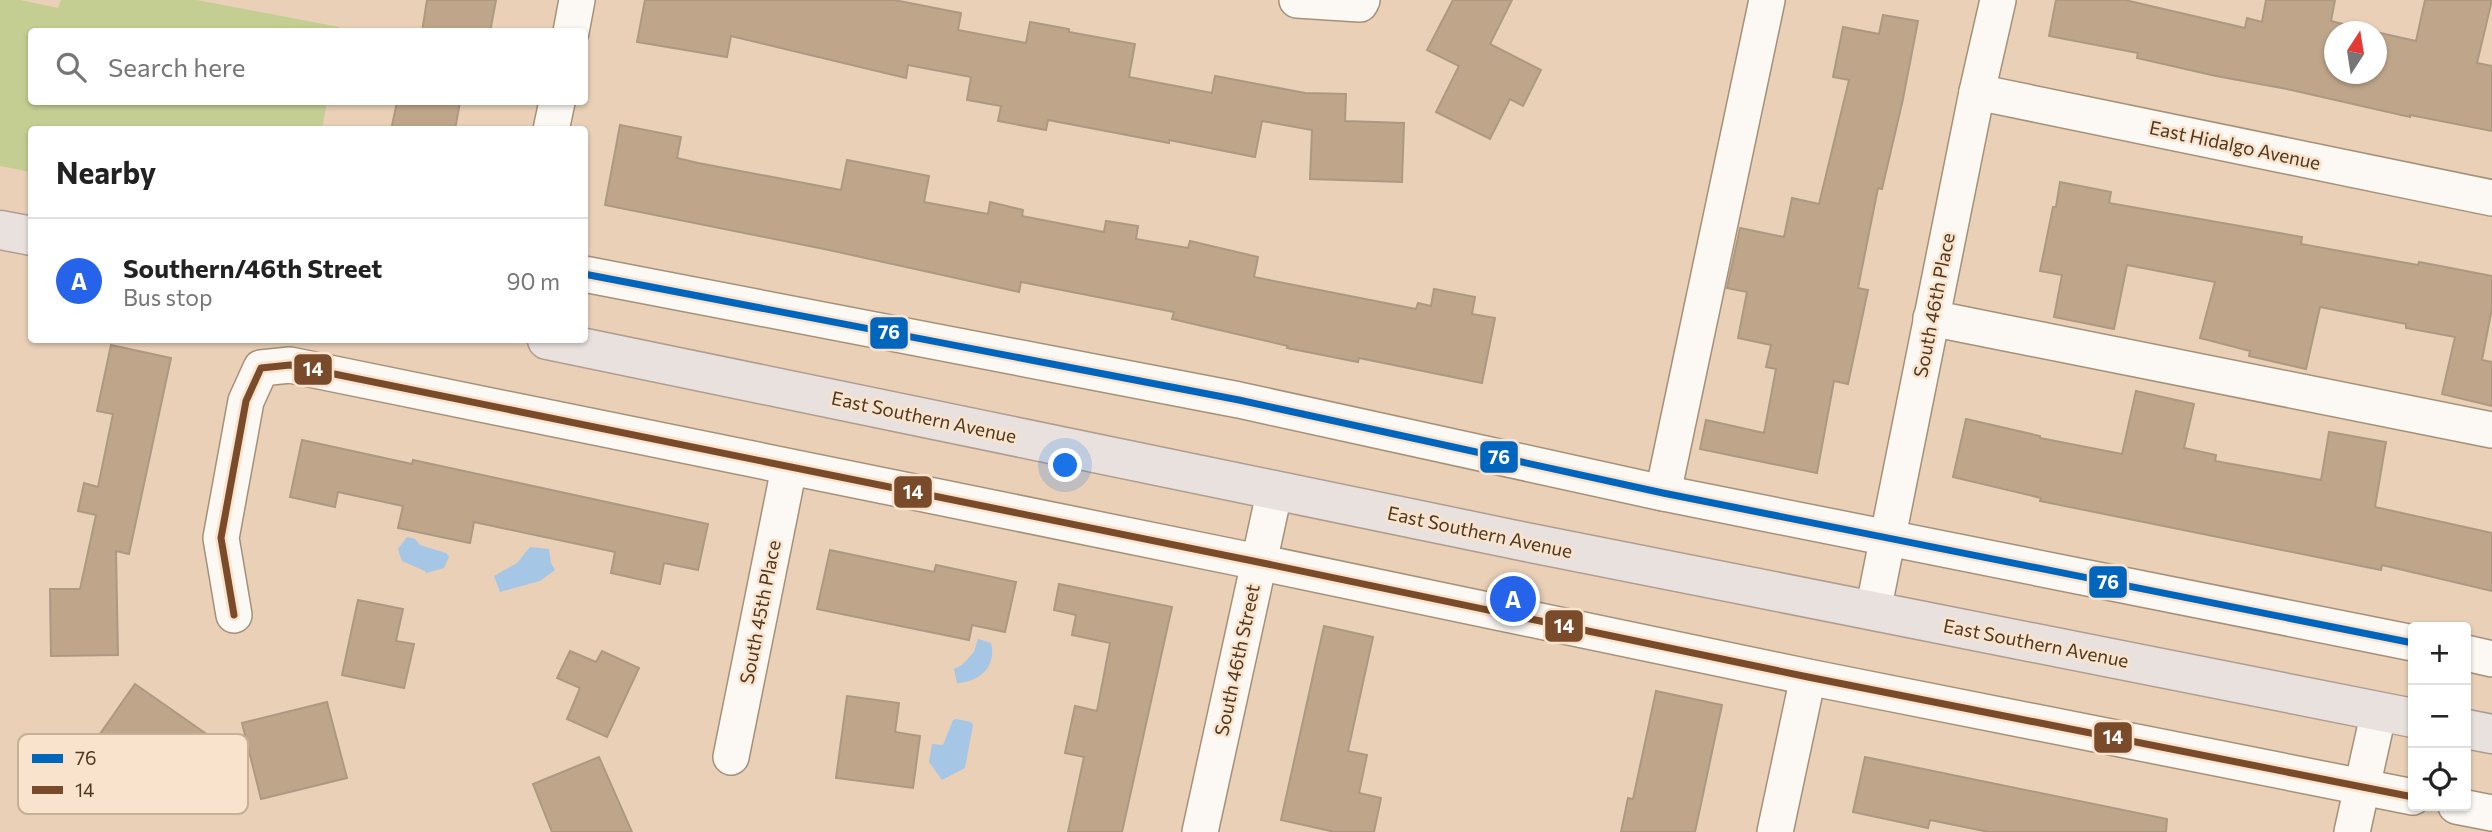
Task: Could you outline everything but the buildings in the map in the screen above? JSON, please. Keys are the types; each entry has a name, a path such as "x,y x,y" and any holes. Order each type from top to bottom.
{"main road":[{"path":"0,230 28,235"},
{"name":"East Southern Avenue","path":"562,343 1534,544 2396,714"},
{"path":"2471,730 2492,734"}],"street":[{"path":"572,28 577,0"},
{"path":"1297,0 1361,2"},
{"path":"1662,493 1767,0"},
{"name":"South 46th Place","path":"1873,611 1977,92 1998,0"},
{"name":"East Hidalgo Avenue","path":"1977,92 2492,198"},
{"path":"552,126 556,105"},
{"path":"588,275 1239,400 1662,493 2408,642"},
{"path":"1931,318 2492,430"},
{"path":"234,615 221,538 246,401 261,368 290,365 1808,677 2408,796"},
{"name":"South 45th Place","path":"731,757 789,468"},
{"name":"South 46th Street","path":"1200,832 1275,489"},
{"path":"2471,654 2492,659"},
{"path":"1775,832 1808,677"},
{"path":"2352,832 2361,787 2396,714"},
{"path":"2471,809 2492,813"}],"green space":[{"path":"0,0 20,0 58,8 61,0 197,0 339,27 28,28 28,105 326,105 323,126 28,126 28,171 0,166"}],"water":[{"path":"407,537 415,539 420,545 446,553 449,557 444,568 426,573 402,561 398,549"},
{"path":"530,547 549,549 555,570 540,581 500,592 494,576 517,563"},
{"path":"978,639 991,643 989,666 972,680 957,683 954,669 962,665 974,652"},
{"path":"953,720 971,722 973,725 965,768 942,780 929,762 932,744 943,745"}],"transit line":[{"name":"76","path":"588,275 1239,400 1663,493 2408,642"},
{"name":"14","path":"234,615 221,538 246,401 261,368 290,365 1808,677 2408,796"}],"place":[{"name":"Southern/46th Street","path":"1513,599"}]}
